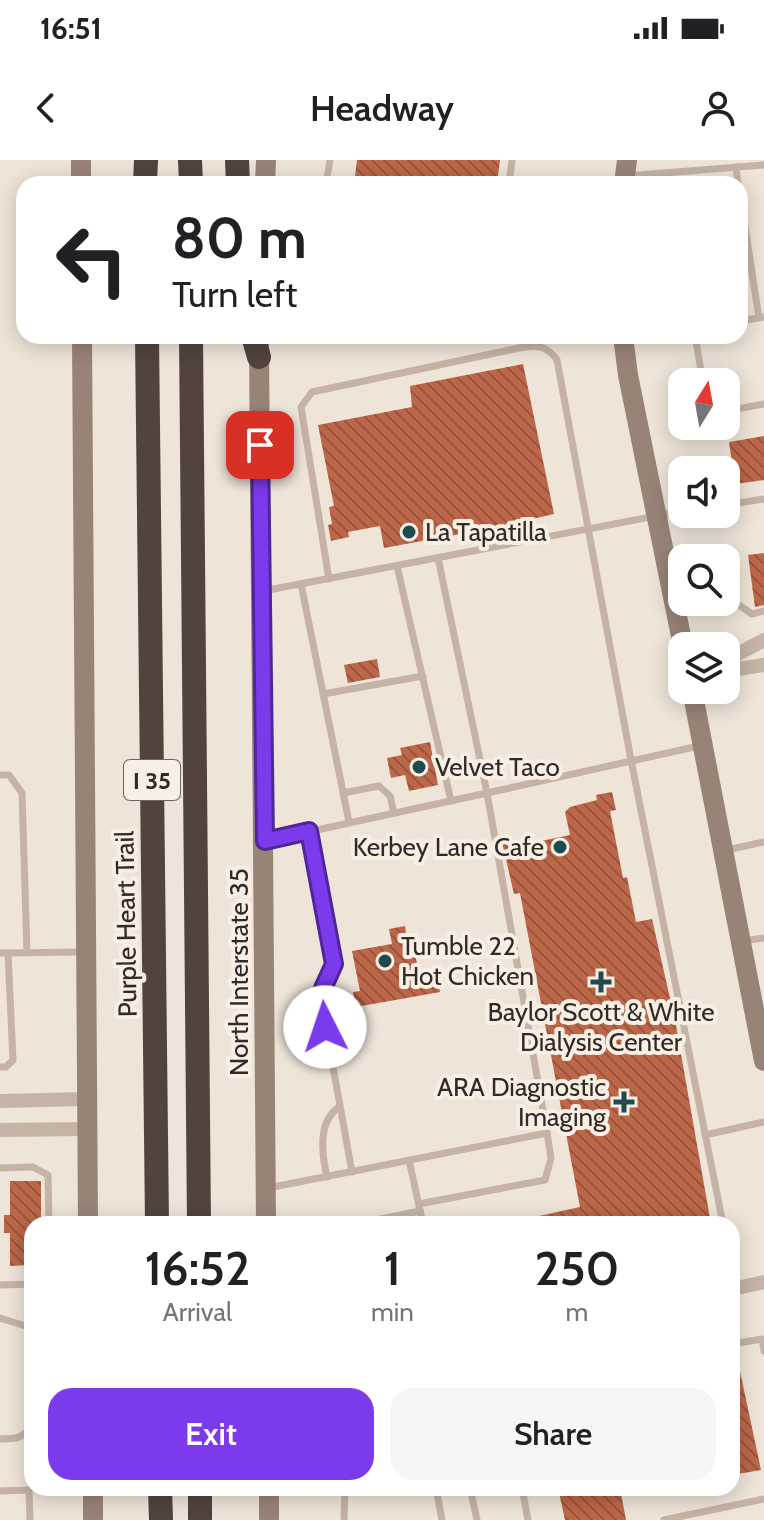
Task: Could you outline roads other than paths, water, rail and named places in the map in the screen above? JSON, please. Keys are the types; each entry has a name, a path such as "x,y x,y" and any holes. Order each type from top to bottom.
{"highway":[{"name":"Purple Heart Trail","path":"147,344 157,1216"},
{"name":"I 35","path":"191,344 199,1216"},
{"path":"160,1496 161,1520"},
{"path":"200,1496 200,1520"}],"main road":[{"path":"82,344 88,1216"},
{"name":"North Interstate 35","path":"257,344 265,841 266,1216"},
{"path":"627,344 656,516 668,563"},
{"path":"695,704 740,942 761,1027 764,1061"},
{"path":"93,1496 93,1520"},
{"path":"269,1496 269,1520"}],"street":[{"path":"740,653 764,640"},
{"path":"740,669 764,665"},
{"path":"0,1101 86,1099"},
{"path":"0,1130 86,1129"},
{"path":"740,1287 764,1282"}],"lane":[{"path":"625,173 764,165"},
{"path":"736,167 737,176"},
{"path":"748,241 761,318"},
{"path":"696,344 701,368"},
{"path":"329,579 301,407 312,392 503,351 538,345 551,351 557,360 631,760 721,1216"},
{"path":"740,408 764,404"},
{"path":"740,503 764,499"},
{"path":"260,592 668,514"},
{"path":"388,1216 545,1180 551,1158 487,793 438,558"},
{"path":"397,566 451,801"},
{"path":"301,584 349,822"},
{"path":"740,606 752,614 764,611"},
{"path":"323,694 423,676"},
{"path":"265,841 702,745"},
{"path":"0,775 9,775 22,793 27,953"},
{"path":"343,793 379,786 390,796 394,813"},
{"path":"309,831 334,964 320,995 352,1172"},
{"path":"722,850 764,842"},
{"path":"740,942 764,938"},
{"path":"0,1067 6,1067 13,1060 4,953 85,952"},
{"path":"327,1177 320,1148 331,1112 339,1107"},
{"path":"705,1135 764,1122"},
{"path":"266,1189 547,1133"},
{"path":"409,1160 421,1216"},
{"path":"0,1168 33,1167 48,1175 49,1216"},
{"path":"0,1285 24,1284"},
{"path":"0,1318 24,1325"},
{"path":"740,1343 762,1339 764,1351"},
{"path":"0,1439 19,1439 24,1435"},
{"path":"0,1491 24,1490"},
{"path":"29,1496 30,1520"},
{"path":"344,1520 345,1496"},
{"path":"438,1496 442,1520"},
{"path":"472,1496 477,1520"},
{"path":"524,1496 528,1520"},
{"path":"664,1520 764,1499"}],"place":[{"name":"La Tapatilla","path":"409,532"},
{"name":"Velvet Taco","path":"419,767"},
{"name":"Kerbey Lane Cafe","path":"560,847"},
{"name":"Tumble 22 Hot Chicken","path":"385,961"},
{"name":"Baylor Scott & White Dialysis Center","path":"601,982"},
{"name":"ARA Diagnostic Imaging","path":"624,1102"}]}
